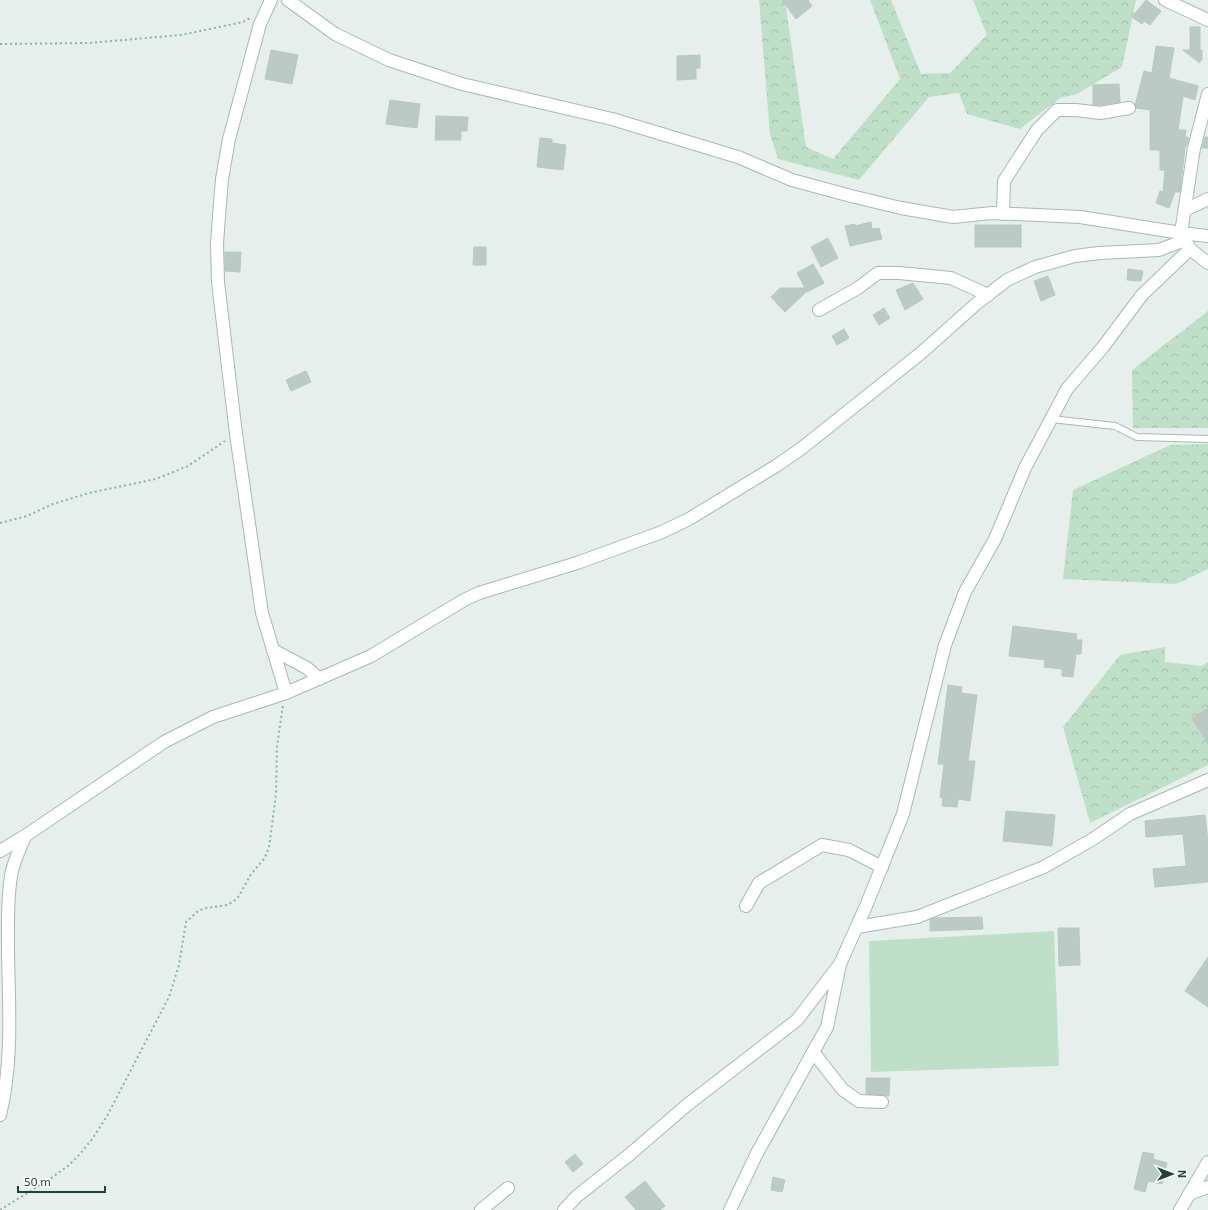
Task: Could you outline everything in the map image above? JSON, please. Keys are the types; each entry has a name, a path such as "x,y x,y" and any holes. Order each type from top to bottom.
{"street":[{"path":"288,0 335,34 389,60 462,84 612,119 738,157 792,180 901,208 953,217 992,213 1080,217 1185,241 1208,263"},
{"path":"1165,0 1208,20"},
{"path":"269,6 260,24 229,139 222,179 217,244 218,282 236,434 262,613 286,693"},
{"path":"564,1210 577,1196 687,1105 797,1020 840,964 857,927 903,814 947,638 964,592 994,539 1025,468 1067,389 1103,347 1185,241 1185,210 1194,148 1207,98"},
{"path":"1003,214 1004,181 1037,130 1057,110 1076,110 1100,113 1129,108"},
{"path":"1185,210 1208,199"},
{"path":"0,851 25,836 164,742 212,717 286,693 371,656 464,600 479,593 577,563 662,532 689,519 770,470 802,448 926,349 1007,280 1035,267 1075,256 1099,253 1159,250 1185,241 1208,236"},
{"path":"819,310 858,288 878,273 900,273 951,278 988,295"},
{"path":"273,650 307,668 319,679"},
{"path":"857,927 917,917 1044,867 1093,839 1130,814 1208,780"},
{"path":"0,1116 9,1058 9,895 11,875 25,836"},
{"path":"746,906 759,883 822,845 849,850 882,867"},
{"path":"730,1210 756,1156 827,1027 840,964"},
{"path":"814,1052 842,1090 859,1101 882,1102"},
{"path":"1180,1210 1208,1162"},
{"path":"1189,1194 1208,1187"},
{"path":"481,1210 508,1188"}],"lane":[{"path":"1050,419 1115,426 1138,437 1208,440"}],"path":[{"path":"0,44 89,43 181,35 242,22 269,6"},
{"path":"0,523 27,516 53,504 89,493 156,479 188,466 236,434"},
{"path":"0,1210 50,1179 69,1165 93,1138 107,1116 169,997 179,965 186,922 198,911 206,908 227,905 234,901 239,896 251,874 264,859 269,848 272,827 276,794 277,746 286,693"}],"green space":[{"path":"759,0 785,0 806,147 833,159 900,79 870,0 891,0 921,74 950,73 987,35 973,0 1136,0 1122,67 1077,94 1060,98 1020,129 967,114 959,93 929,97 859,180 778,159 770,134"},
{"path":"1208,311 1208,428 1133,428 1132,370"},
{"path":"1208,444 1208,569 1176,584 1063,579 1073,490 1170,445"},
{"path":"1165,647 1165,662 1202,666 1208,662 1208,765 1090,823 1063,727 1120,655"},
{"path":"1054,931 1059,1066 871,1072 869,941"}],"building":[{"path":"782,0 808,0 812,6 796,19"},
{"path":"1146,0 1161,11 1150,25 1144,21 1142,24 1132,17"},
{"path":"1190,27 1200,27 1200,50 1202,50 1202,60 1200,60 1200,63 1183,50 1190,50"},
{"path":"1156,46 1174,48 1169,78 1198,86 1195,100 1183,96 1178,130 1186,130 1185,137 1188,137 1188,142 1185,148 1180,192 1175,192 1169,208 1156,203 1160,191 1163,192 1165,170 1160,170 1160,150 1150,150 1150,110 1136,108 1135,105 1144,71 1152,73"},
{"path":"271,50 298,55 292,84 265,79"},
{"path":"700,55 700,68 696,68 696,79 677,80 677,56"},
{"path":"1119,84 1120,102 1093,105 1093,85"},
{"path":"390,100 420,104 417,128 386,124"},
{"path":"436,116 468,117 467,131 461,131 461,140 435,140"},
{"path":"1205,137 1208,137 1208,148 1202,148"},
{"path":"540,138 552,139 552,143 566,145 563,170 537,167"},
{"path":"871,222 872,229 879,228 882,239 850,246 845,226 855,224 855,226"},
{"path":"975,225 1021,225 1021,247 975,247"},
{"path":"828,238 838,258 821,267 811,247"},
{"path":"474,247 486,247 486,265 473,265"},
{"path":"225,252 241,252 240,272 225,271"},
{"path":"813,264 824,283 807,291 785,312 771,297 780,288 805,288 797,273"},
{"path":"1128,269 1143,271 1141,281 1127,280"},
{"path":"1048,276 1055,295 1041,301 1034,281"},
{"path":"913,283 923,299 905,310 896,290"},
{"path":"884,308 890,318 879,325 873,315"},
{"path":"844,329 849,338 837,345 832,336"},
{"path":"306,371 311,382 291,391 286,380"},
{"path":"1013,626 1077,634 1076,640 1082,640 1081,654 1076,654 1073,677 1062,676 1062,669 1044,667 1045,660 1009,656"},
{"path":"948,685 962,687 961,693 977,695 968,761 975,761 970,801 958,799 957,807 942,806 943,798 940,797 944,764 938,764"},
{"path":"1208,708 1208,743 1192,719"},
{"path":"1006,811 1055,815 1052,846 1003,841"},
{"path":"1205,815 1208,841 1208,882 1155,887 1153,869 1186,866 1183,834 1146,837 1145,821"},
{"path":"982,917 983,929 930,931 930,920 935,918"},
{"path":"1058,928 1079,928 1080,965 1059,966"},
{"path":"1208,957 1208,1007 1185,991"},
{"path":"866,1078 890,1078 889,1096 866,1094"},
{"path":"1143,1152 1154,1154 1153,1159 1167,1163 1162,1184 1148,1181 1145,1192 1134,1189"},
{"path":"575,1154 583,1164 573,1172 565,1162"},
{"path":"773,1177 785,1180 782,1192 771,1190"},
{"path":"645,1181 665,1206 660,1210 636,1210 625,1197"}]}
